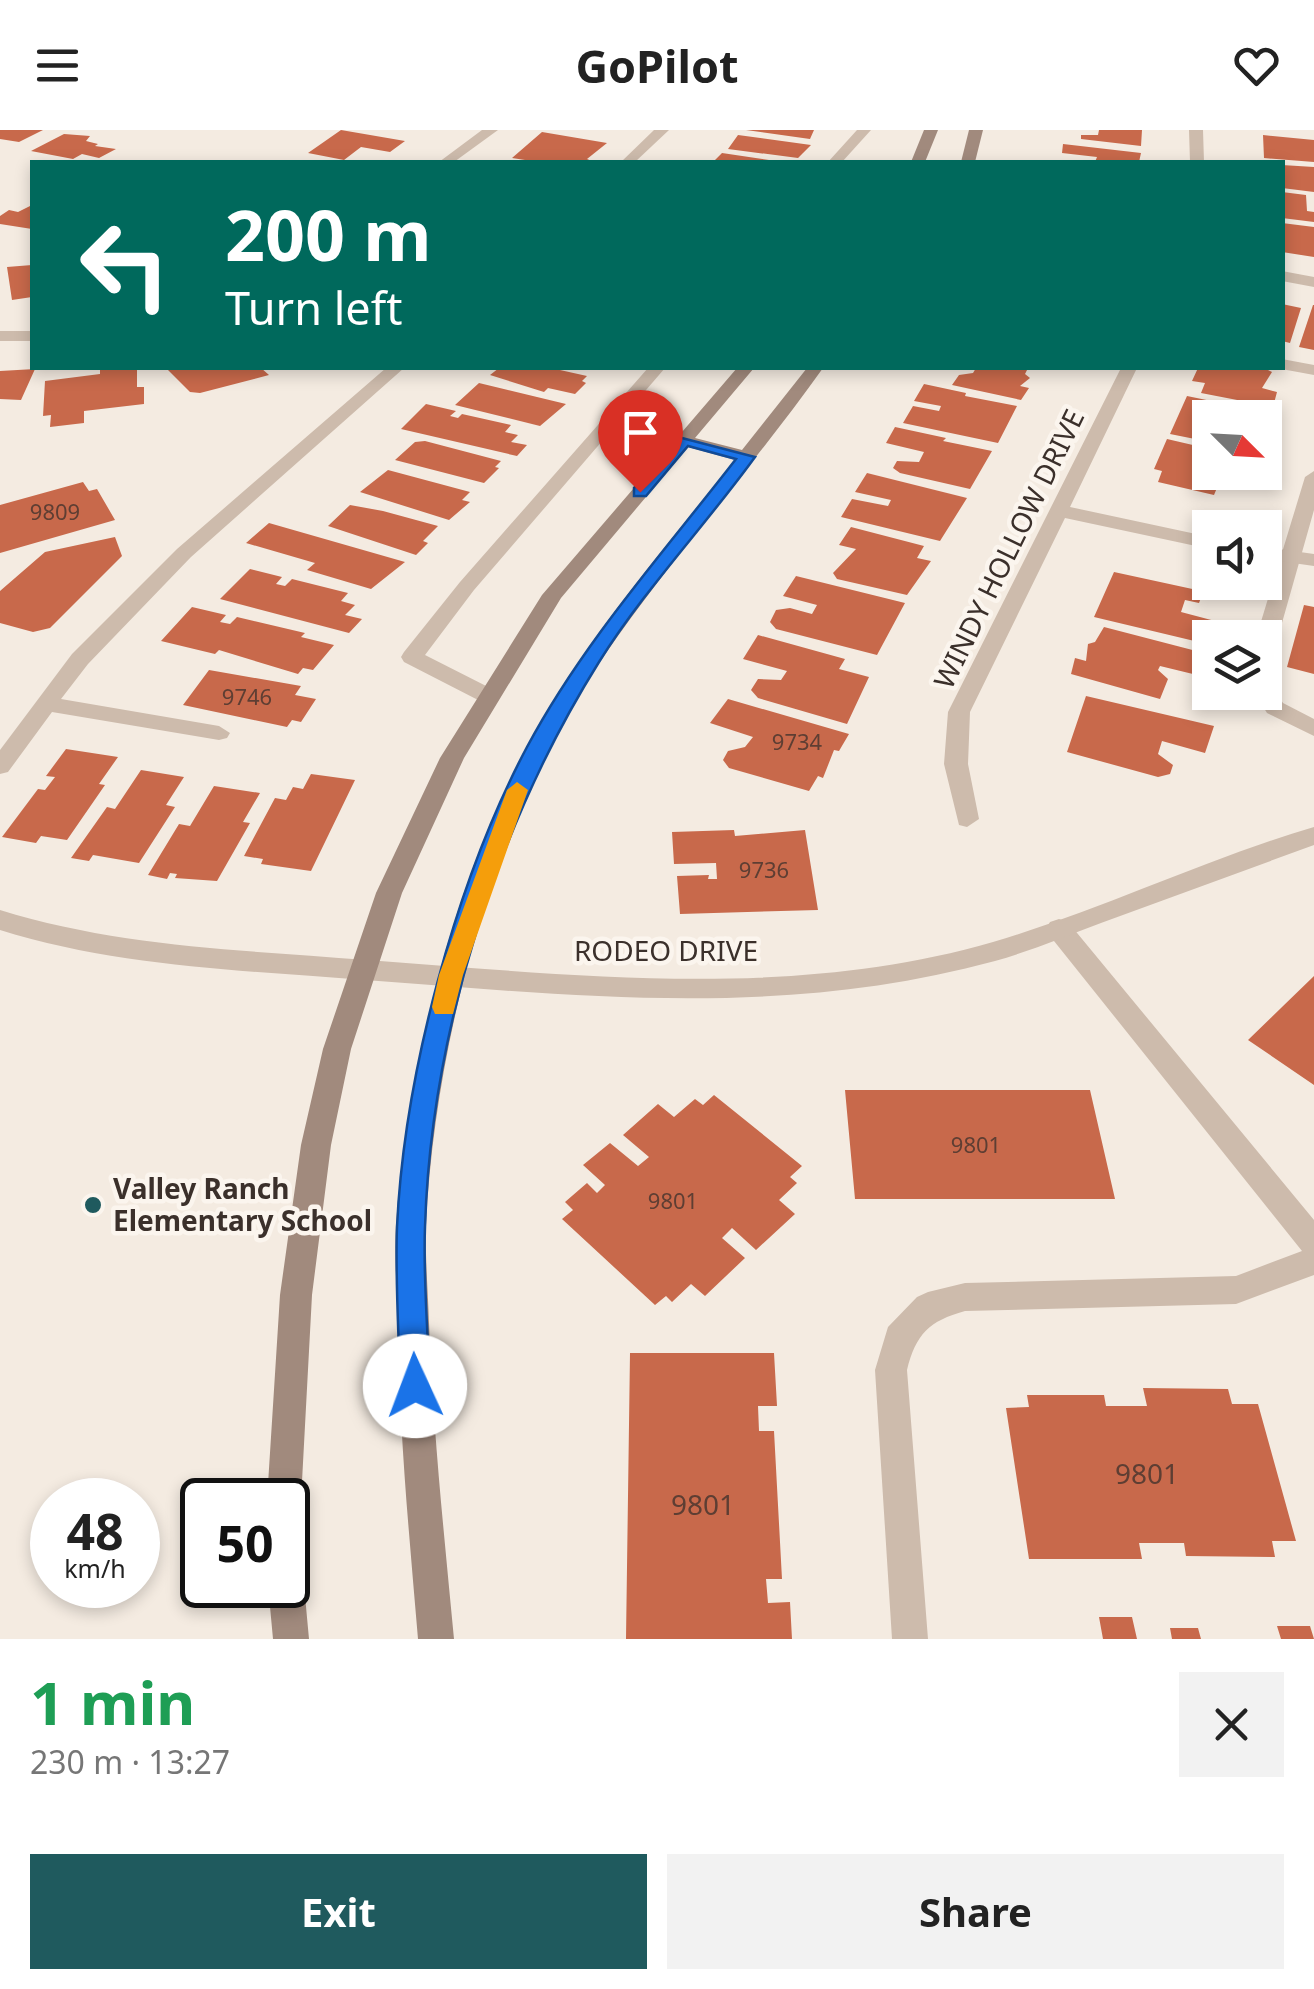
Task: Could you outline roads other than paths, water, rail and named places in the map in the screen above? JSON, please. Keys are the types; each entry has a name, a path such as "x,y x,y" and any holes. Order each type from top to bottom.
{"main road":[{"path":"919,160 930,130"},
{"path":"968,160 976,130"},
{"path":"285,1478 296,1295 316,1144 337,1048 390,893 452,758 552,595 744,370"},
{"path":"436,1639 416,1421 411,1226 428,1084 451,975 510,805 538,745 594,654 813,370"},
{"path":"684,440 746,457"},
{"path":"288,1608 290,1639"}],"street":[{"path":"449,160 490,130"},
{"path":"630,160 662,130"},
{"path":"838,160 864,130"},
{"path":"1196,130 1196,160"},
{"path":"1285,277 1314,282"},
{"path":"0,336 30,336"},
{"path":"1285,365 1314,370"},
{"path":"0,766 80,658 184,554 394,370"},
{"path":"488,696 412,657 467,586 655,370"},
{"name":"WINDY HOLLOW DRIVE","path":"967,818 956,764 959,712 1127,370"},
{"path":"1272,620 1314,477"},
{"path":"1059,511 1192,539"},
{"path":"1282,556 1314,560"},
{"path":"46,704 219,733"},
{"path":"1279,710 1314,729"},
{"name":"RODEO DRIVE","path":"0,920 33,932 185,956 644,990 820,982 942,965 996,951 1314,836"},
{"path":"1059,929 1314,1243"},
{"path":"910,1639 891,1370 899,1338 928,1307 965,1297 1022,1293 1121,1295 1236,1290 1314,1260"}],"place":[{"name":"Valley Ranch Elementary School","path":"93,1205"}]}
